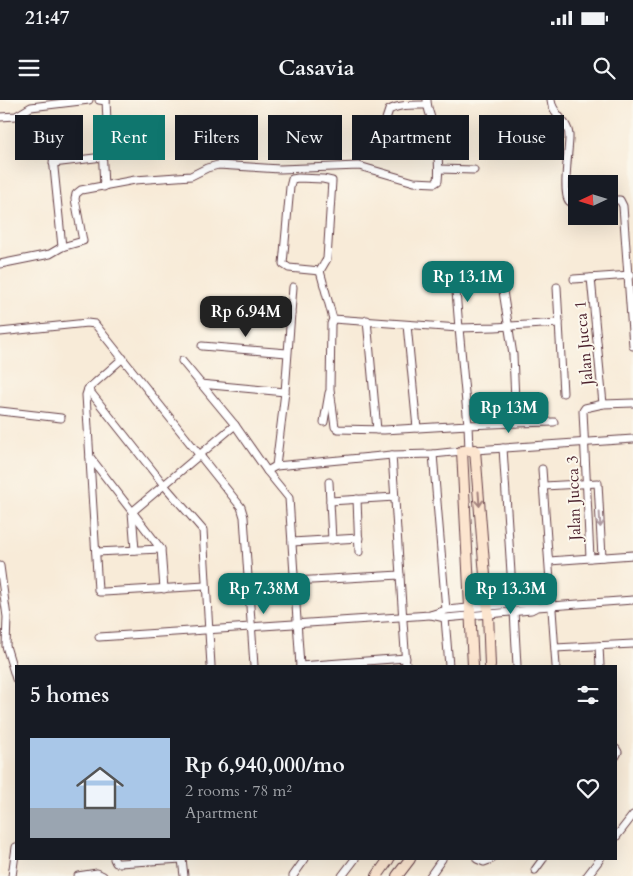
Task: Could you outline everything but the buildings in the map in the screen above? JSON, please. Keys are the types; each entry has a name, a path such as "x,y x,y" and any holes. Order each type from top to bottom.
{"street":[{"path":"0,117 16,116 31,107 89,100"},
{"path":"104,100 106,115"},
{"path":"552,100 552,107 567,125 570,134 566,189 568,200"},
{"path":"0,264 50,254 62,247 83,241 75,199 76,194 81,190 135,180 191,176 218,165 280,169 359,166 414,182 436,182 439,169 434,128 427,103 397,106 391,108 387,115"},
{"path":"53,163 93,158"},
{"path":"53,160 62,247"},
{"path":"102,160 104,186"},
{"path":"439,169 474,170"},
{"path":"320,271 289,268 283,264 292,179 323,178 332,181 327,259 320,271 333,319 331,324 330,389 335,427 338,429 377,430 554,422"},
{"path":"618,200 620,200 623,206 631,275 633,346"},
{"name":"Jalan Jucca 1","path":"574,279 631,275"},
{"name":"Jalan Jucca 1","path":"591,278 603,404"},
{"path":"456,279 458,328 468,425 470,611 473,665"},
{"path":"276,466 285,392 293,287"},
{"path":"557,287 563,393"},
{"path":"503,291 513,354 516,423"},
{"path":"215,307 291,314"},
{"path":"333,319 458,328 495,328 559,322"},
{"path":"367,320 377,430"},
{"path":"0,332 95,324 241,507 244,517 254,665"},
{"path":"407,325 417,428"},
{"path":"202,346 287,353"},
{"path":"123,358 88,389 86,395 99,592 205,586"},
{"path":"182,361 235,425 267,471 289,498 300,665"},
{"path":"200,384 285,392"},
{"path":"88,389 164,485 203,530 210,665"},
{"path":"324,422 330,389"},
{"path":"603,404 633,402"},
{"name":"Jalan Jucca 3","path":"590,558 583,411 585,408 603,404"},
{"path":"0,411 61,418"},
{"path":"132,512 235,425"},
{"path":"267,471 276,466 392,455 433,454 633,439"},
{"path":"503,448 517,665"},
{"path":"469,450 488,610 490,665"},
{"path":"433,454 449,665"},
{"path":"326,665 406,662 392,455"},
{"path":"90,457 162,549 164,589"},
{"path":"542,469 556,665"},
{"path":"329,482 332,540"},
{"path":"544,486 598,483 602,557"},
{"path":"330,501 395,497"},
{"path":"357,499 359,552"},
{"path":"132,512 135,550"},
{"path":"292,542 359,538"},
{"path":"96,552 162,549"},
{"path":"549,561 633,555"},
{"path":"0,566 7,617 3,646 15,676"},
{"path":"294,581 400,575"},
{"path":"99,638 446,614 513,608 530,604 537,607 551,607 633,600"},
{"path":"555,648 633,644"},
{"path":"599,646 600,665"},
{"path":"617,836 633,815"},
{"path":"12,876 15,855"},
{"path":"114,860 116,863 120,864 170,860"},
{"path":"182,860 184,876"},
{"path":"293,876 304,860"},
{"path":"342,876 354,860"},
{"path":"377,876 388,860"},
{"path":"397,876 409,860"},
{"path":"430,876 441,860"},
{"path":"535,870 542,860"},
{"path":"587,876 599,860"},
{"path":"78,876 97,874 103,876"}]}
